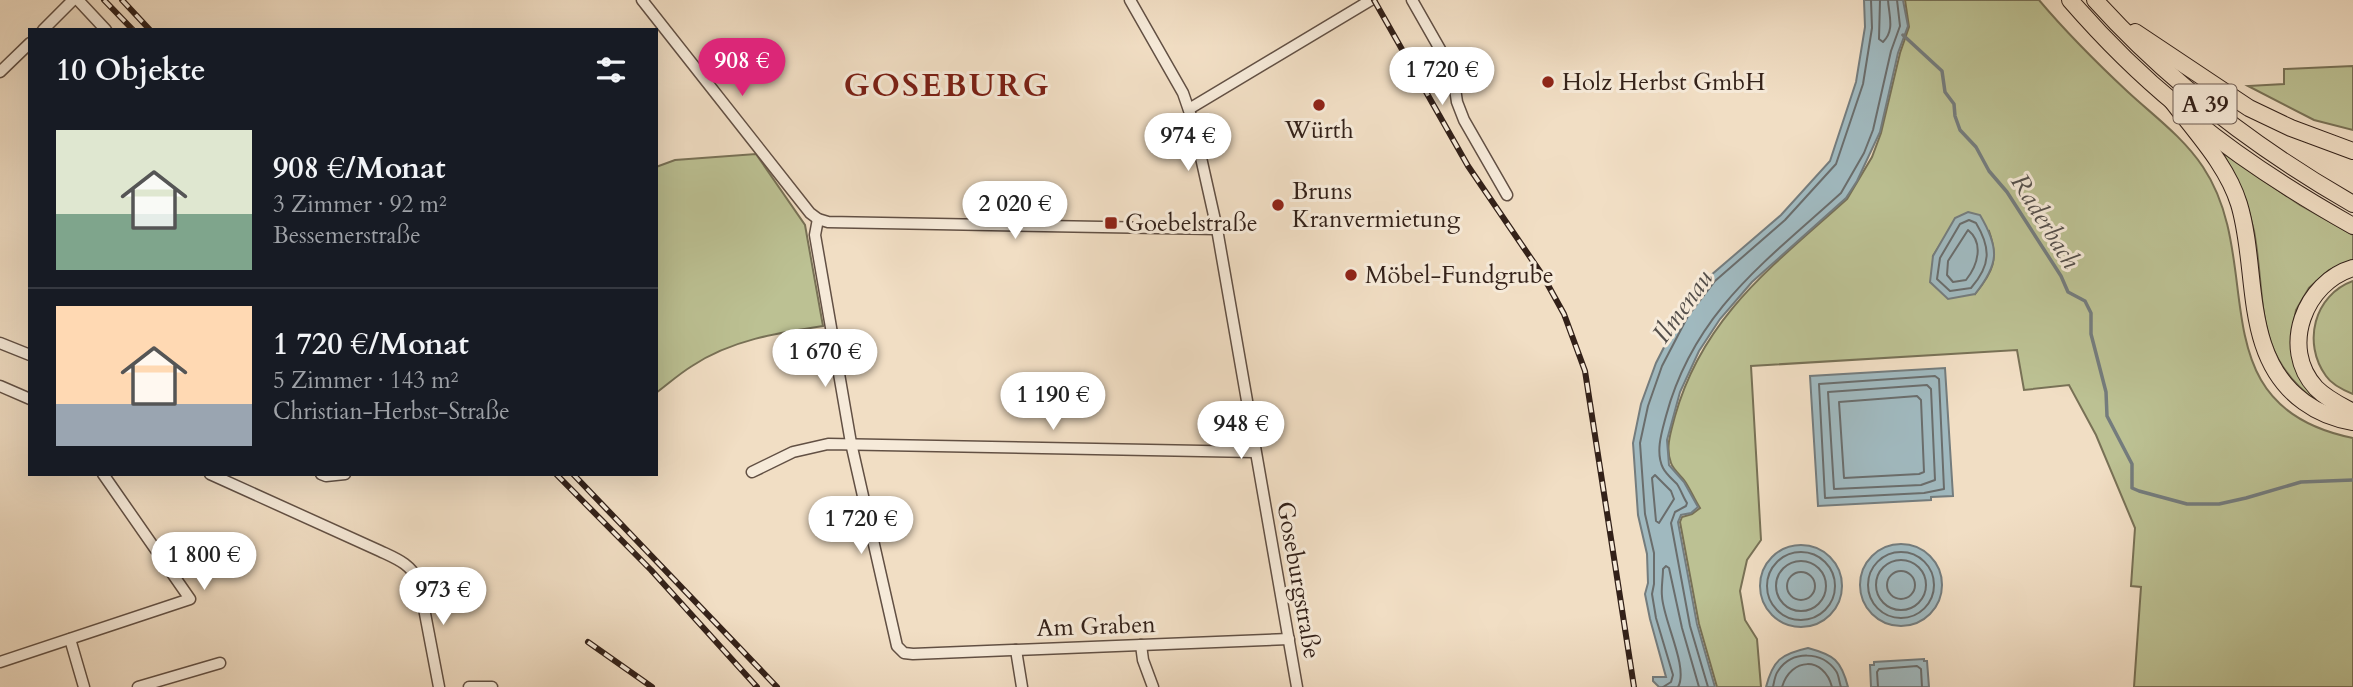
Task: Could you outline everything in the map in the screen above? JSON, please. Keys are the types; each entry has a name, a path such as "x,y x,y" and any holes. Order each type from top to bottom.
{"highway":[{"name":"A 39","path":"2070,0 2125,58 2209,132 2305,199 2353,226"},
{"name":"A 39","path":"2100,6 2163,69 2219,116 2269,153 2353,204"},
{"path":"2100,6 2249,108 2291,128 2353,151"},
{"path":"2172,102 2217,160 2238,202 2247,234 2256,316 2263,346 2275,373 2291,393 2315,410 2337,420 2353,422"},
{"path":"2353,268 2332,277 2315,293 2304,312 2299,332 2300,356 2315,387 2330,400 2353,412"}],"street":[{"path":"45,28 75,0 104,28"},
{"path":"642,0 810,213 818,219 828,222 1217,229"},
{"name":"Goseburgstraße","path":"1130,0 1183,93 1189,109 1217,229 1297,687"},
{"path":"1189,109 1371,0"},
{"path":"1412,0 1446,58 1464,120 1507,195"},
{"path":"0,72 28,45"},
{"path":"818,219 815,235 851,443"},
{"path":"0,343 28,354"},
{"path":"0,386 28,397"},
{"path":"752,471 793,452 811,447 851,443 1255,452"},
{"name":"Am Graben","path":"851,443 897,646 904,653 1289,639"},
{"path":"0,662 190,599 104,476"},
{"path":"214,476 403,562 416,576 439,687"},
{"path":"70,639 85,687"},
{"path":"1140,645 1153,687"},
{"path":"1016,650 1022,687"},
{"path":"138,687 220,663"},
{"path":"469,687 492,687"}],"green space":[{"path":"1905,0 2039,0 2093,59 2177,136 2203,167 2222,205 2232,246 2243,327 2253,364 2272,396 2304,421 2353,438 2353,687 2134,687 2141,587 2131,586 2135,528 2096,435 2069,385 2024,390 2017,350 1751,366 1761,540 1747,560 1740,591 1745,620 1757,639 1761,687 1717,687 1699,624 1680,522 1682,517 1700,508 1669,457 1669,440 1675,416 1687,381 1703,349 1722,321 1768,270 1847,199 1872,157 1881,133 1909,27","holes":["1989,231 1993,265 1975,294 1933,256 1943,240"]},
{"path":"2353,66 2353,130 2314,120 2248,86 2284,84 2284,69"},
{"path":"2222,152 2300,205 2353,235 2353,260 2329,270 2309,288 2296,310 2292,332 2301,379 2316,401 2295,383 2281,364 2272,345 2262,303 2252,221 2241,190"},
{"path":"756,154 805,225 823,326 772,335 722,350 687,369 658,391 658,166 675,160"},
{"path":"2353,281 2353,394 2335,385 2326,376 2319,363 2314,335 2316,321 2329,297"}],"water":[{"path":"1864,0 1903,0 1908,26 1898,53 1880,132 1857,181 1846,198 1752,282 1720,319 1699,351 1680,392 1667,440 1669,465 1684,482 1698,507 1691,513 1681,515 1678,522 1697,624 1715,687 1659,687 1653,677 1666,677 1645,594 1648,583 1647,554 1638,515 1633,443 1641,404 1656,363 1682,312 1710,276 1781,215 1830,161 1856,82 1865,27"},
{"path":"1968,212 1980,215 1987,227 1994,247 1992,265 1975,294 1948,299 1930,282 1933,256 1955,218"},
{"path":"1945,368 1953,496 1931,497 1931,500 1818,506 1810,376"},
{"path":"1901,544 1917,547 1930,556 1939,569 1942,585 1939,601 1930,614 1917,623 1901,626 1885,623 1872,614 1863,601 1860,585 1863,569 1872,556 1885,547"},
{"path":"1801,545 1817,548 1830,557 1839,570 1842,586 1839,602 1830,615 1817,624 1801,627 1785,624 1772,615 1763,602 1760,586 1763,570 1772,557 1785,548"},
{"path":"1808,648 1835,660 1848,687 1766,687 1779,660"},
{"path":"1927,661 1929,687 1871,687 1870,665 1874,665 1874,662"}],"waterway":[{"name":"Raderbach","path":"1903,35 1942,71 1945,92 1954,104 1960,130 1976,147 1989,171 2007,192 2061,276 2068,292 2085,301 2091,313 2091,334 2106,392 2107,416 2132,464 2132,488 2187,504 2219,504 2301,482 2353,480"}],"railway":[{"path":"104,0 131,28"},
{"path":"122,0 148,28"},
{"path":"1374,0 1468,166 1543,276 1564,314 1585,371 1634,687"},
{"path":"558,476 651,570 757,687"},
{"path":"575,476 777,687"},
{"path":"588,642 652,687"}],"place":[{"name":"Holz Herbst GmbH","path":"1548,82"},
{"name":"Würth","path":"1319,105"},
{"name":"Bruns Kranvermietung","path":"1278,205"},
{"name":"Goebelstraße","path":"1111,223"},
{"name":"Möbel-Fundgrube","path":"1351,275"}],"district":[{"name":"GOSEBURG","path":"947,85"}],"water label":[{"name":"Ilmenau","path":"1682,306"}]}
